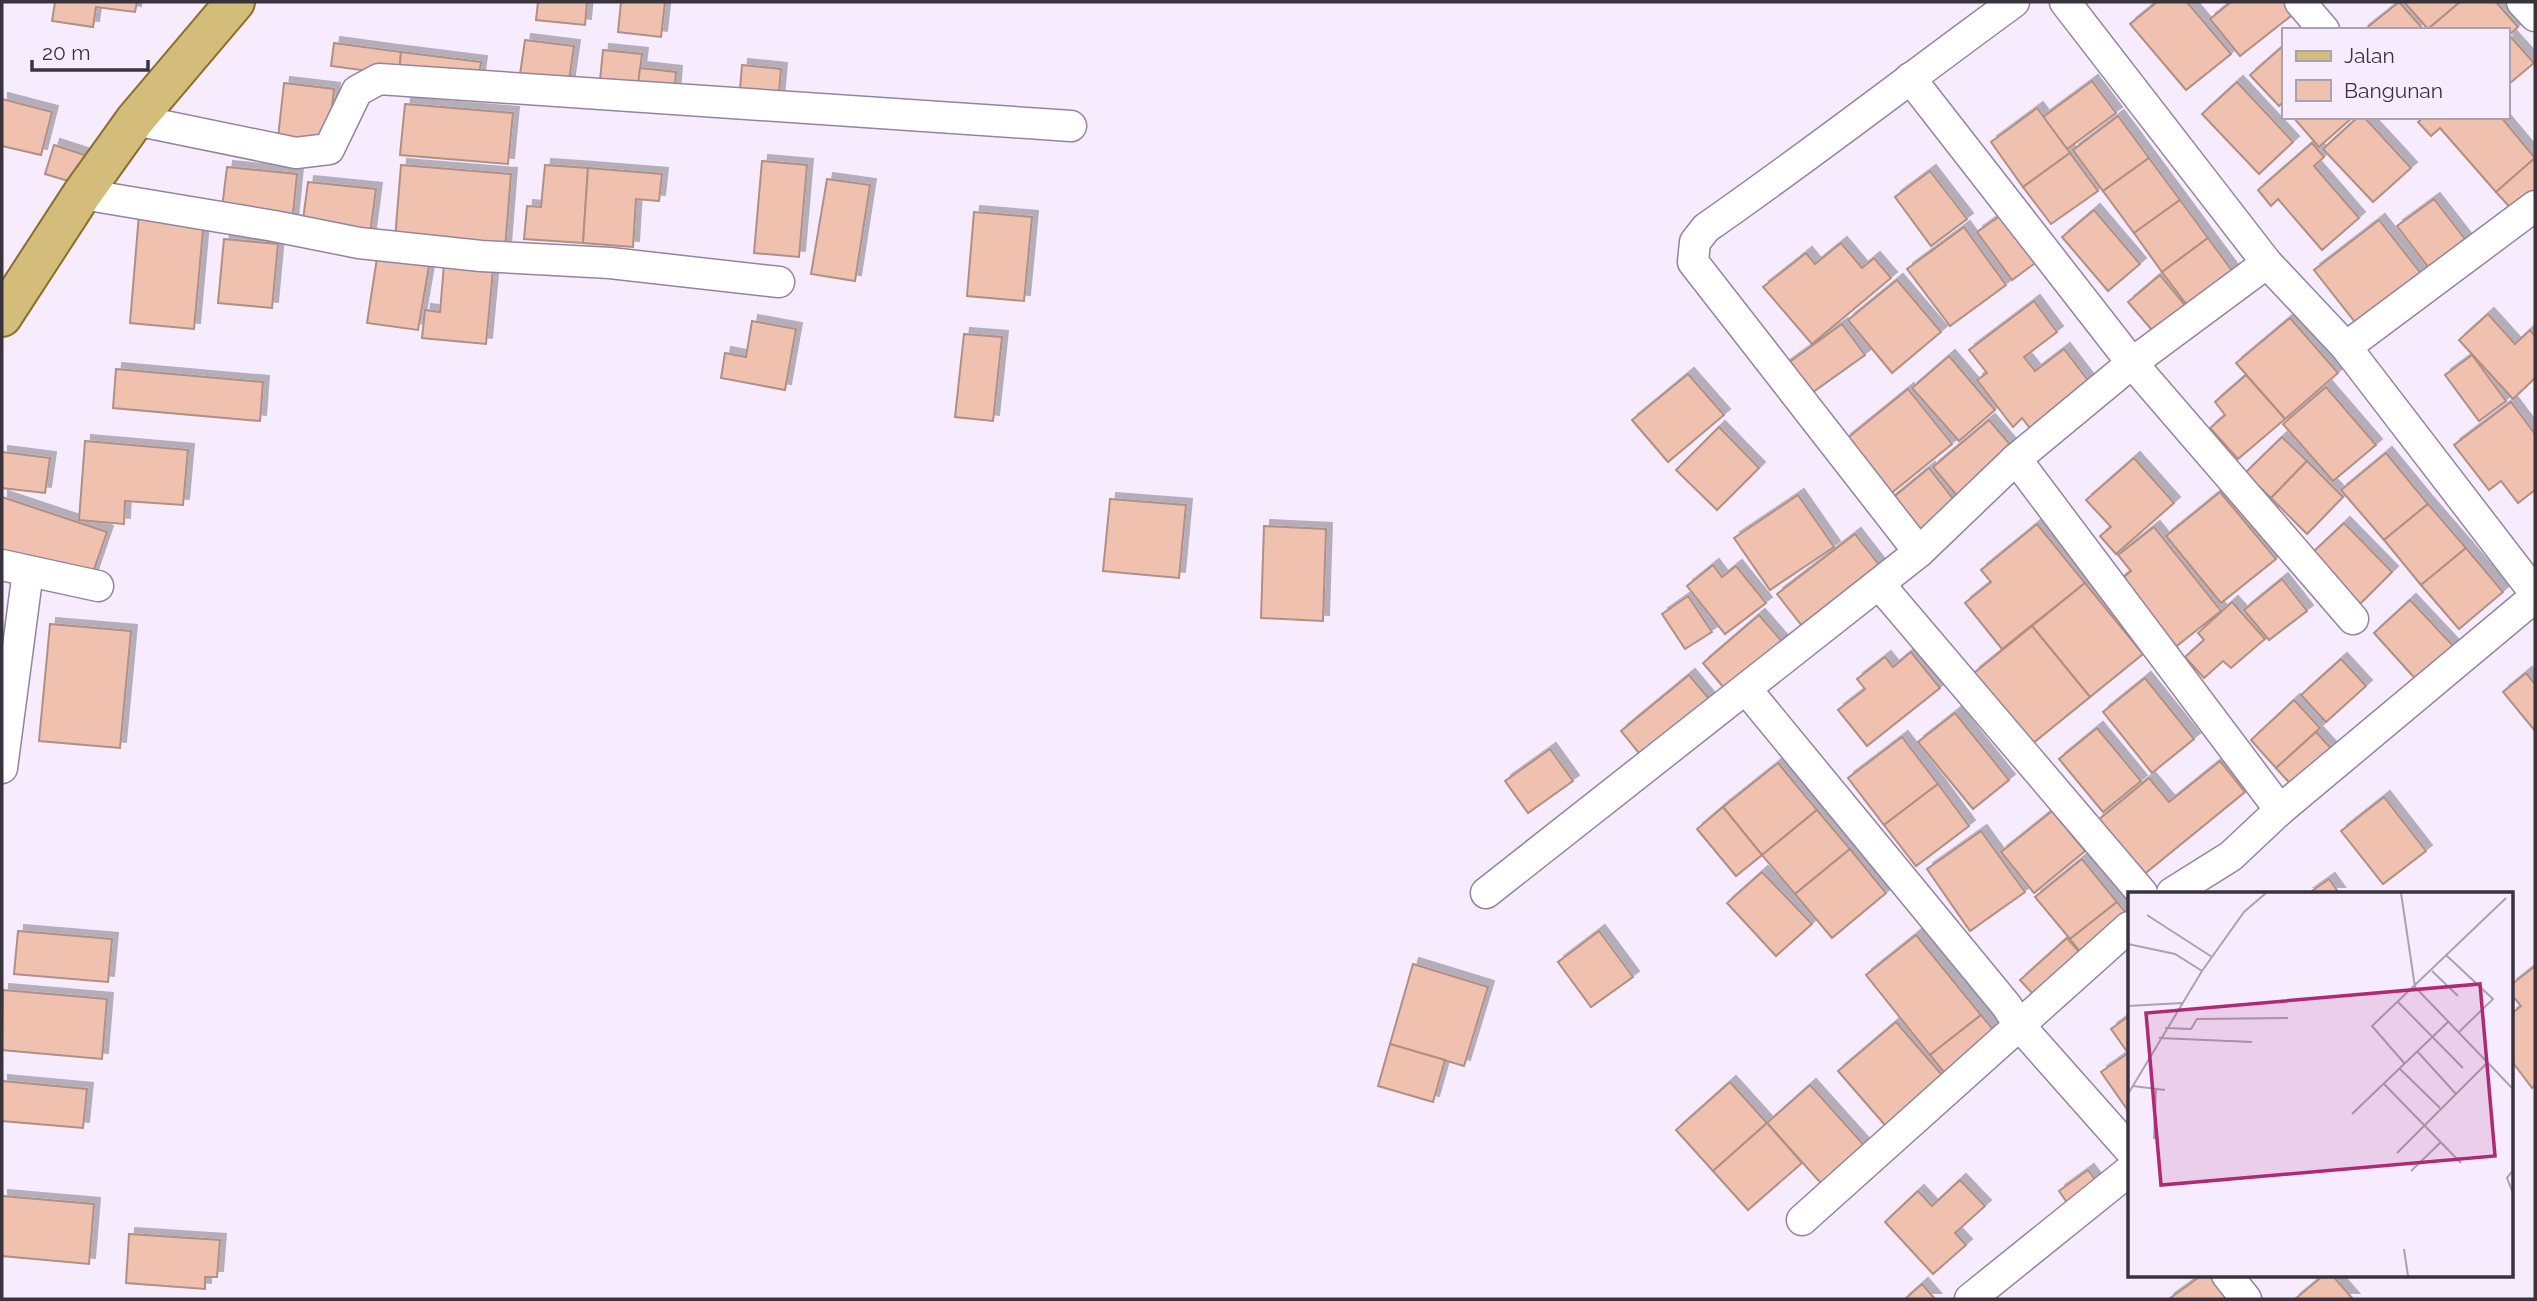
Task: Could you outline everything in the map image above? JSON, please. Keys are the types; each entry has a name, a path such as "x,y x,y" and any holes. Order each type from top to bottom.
{"main road":[{"path":"2,317 82,194 135,120 235,2"}],"street":[{"path":"1919,552 1693,262 1695,242 1706,228 1807,158 2014,2"},
{"path":"2065,2 2267,263 2346,347 2535,595 2280,810 2231,856 2174,892"},
{"path":"2300,2 2322,28"},
{"path":"2522,2 2535,16"},
{"path":"1910,78 2132,363 2353,619"},
{"path":"135,120 296,153 329,149 357,90 379,79 1071,126"},
{"path":"82,194 359,243 481,256 610,263 779,282"},
{"path":"2346,347 2535,206"},
{"path":"1486,893 1919,552 2016,459 2132,363 2267,263"},
{"path":"2016,459 2280,810"},
{"path":"2,768 15,568 98,586"},
{"path":"1879,584 2141,892"},
{"path":"1746,689 2006,1005 2020,1026 2128,1148"},
{"path":"1802,1220 2128,928"},
{"path":"1970,1299 2128,1172"},
{"path":"2228,1276 2246,1299"}],"building":[{"path":"55,2 137,2 135,12 96,7 93,27 52,21"},
{"path":"538,2 587,2 585,25 536,20"},
{"path":"621,2 665,2 661,37 618,32"},
{"path":"2157,2 2187,2 2231,54 2186,90 2130,24"},
{"path":"2231,2 2287,2 2296,12 2240,56 2210,19"},
{"path":"2399,2 2422,28 2366,28"},
{"path":"2404,2 2460,2 2429,28"},
{"path":"2460,2 2496,2 2518,27 2509,35 2509,28 2429,28"},
{"path":"2509,35 2534,63 2509,84"},
{"path":"525,40 574,46 568,87 519,81"},
{"path":"334,43 401,52 399,75 331,66"},
{"path":"2282,47 2282,103 2279,106 2250,75"},
{"path":"603,50 642,54 637,94 599,90"},
{"path":"401,52 481,62 478,84 399,75"},
{"path":"742,65 781,69 778,103 739,101"},
{"path":"640,68 676,72 674,98 637,94"},
{"path":"2092,81 2116,113 2067,149 2043,117"},
{"path":"2237,82 2293,142 2259,174 2202,114"},
{"path":"284,83 334,89 328,145 278,138"},
{"path":"2,99 52,112 41,155 2,146"},
{"path":"405,104 513,113 508,164 400,155"},
{"path":"2037,108 2070,153 2023,187 1991,142"},
{"path":"2118,116 2149,158 2103,191 2073,150"},
{"path":"2295,119 2351,119 2319,147"},
{"path":"2356,119 2366,119 2411,168 2373,202 2323,149"},
{"path":"2422,119 2503,119 2535,158 2496,192 2440,128 2431,136 2418,122"},
{"path":"2312,143 2324,157 2314,166 2359,218 2322,250 2278,199 2271,206 2258,190"},
{"path":"54,145 94,158 85,186 45,174"},
{"path":"2070,153 2098,191 2051,224 2023,187"},
{"path":"2149,158 2180,200 2134,233 2103,191"},
{"path":"2535,158 2535,199 2517,215 2496,192"},
{"path":"762,161 807,165 799,257 754,253"},
{"path":"401,165 511,174 505,249 395,239"},
{"path":"545,165 588,168 583,243 524,239 527,206 541,207"},
{"path":"227,167 297,174 292,224 221,216"},
{"path":"588,168 662,174 659,201 636,199 633,247 583,243"},
{"path":"1930,171 1967,219 1931,246 1895,197"},
{"path":"827,179 870,185 855,281 811,274"},
{"path":"308,182 376,189 370,234 302,227"},
{"path":"2434,199 2472,248 2435,276 2397,226"},
{"path":"2180,200 2208,238 2162,272 2134,233"},
{"path":"2094,210 2140,264 2108,291 2062,237"},
{"path":"2007,211 2042,258 2012,280 1977,232"},
{"path":"974,212 1032,217 1024,301 967,296"},
{"path":"139,214 204,219 194,329 130,323"},
{"path":"2379,220 2427,281 2362,331 2314,270"},
{"path":"1964,227 2006,285 1950,326 1907,269"},
{"path":"2208,238 2239,280 2193,313 2162,272"},
{"path":"224,239 278,244 272,308 218,303"},
{"path":"1841,243 1862,268 1874,258 1891,278 1812,344 1763,287 1806,253 1815,264"},
{"path":"377,258 429,266 418,330 367,323"},
{"path":"444,265 493,270 486,344 422,338 425,310 440,312"},
{"path":"2160,275 2189,310 2157,336 2128,302"},
{"path":"1897,280 1941,332 1892,373 1848,320"},
{"path":"2034,301 2057,332 2024,357 2035,371 2064,349 2093,387 2033,432 2022,418 2013,427 1977,380 1987,373 1969,350"},
{"path":"2488,314 2515,344 2530,330 2535,336 2535,378 2513,399 2459,340"},
{"path":"2290,318 2338,373 2285,419 2236,363"},
{"path":"752,321 796,329 785,390 721,378 725,353 746,357"},
{"path":"1842,324 1865,355 1806,397 1784,366"},
{"path":"964,334 1002,337 993,421 955,417"},
{"path":"2472,355 2506,401 2479,421 2445,375"},
{"path":"1949,356 1995,410 1959,441 1912,388"},
{"path":"116,369 263,382 260,421 113,408"},
{"path":"1688,374 1724,415 1668,462 1632,420"},
{"path":"2246,375 2285,419 2238,459 2210,428 2225,415 2215,402"},
{"path":"2326,387 2376,445 2333,481 2283,424"},
{"path":"1908,389 1952,444 1889,495 1845,440"},
{"path":"2511,402 2535,434 2535,490 2518,503 2501,481 2489,490 2454,445"},
{"path":"1989,420 2019,455 1963,503 1933,467"},
{"path":"1719,427 1759,468 1717,510 1676,470"},
{"path":"2282,437 2307,461 2271,498 2245,473"},
{"path":"85,441 188,450 183,505 125,501 124,524 79,520"},
{"path":"2,452 50,458 45,493 2,488"},
{"path":"2386,453 2428,504 2384,540 2341,490"},
{"path":"2134,458 2174,503 2116,554 2100,536 2111,527 2086,500"},
{"path":"2307,461 2343,497 2307,534 2271,498"},
{"path":"1929,468 1961,509 1922,540 1890,500"},
{"path":"2220,492 2276,559 2221,603 2166,536"},
{"path":"1798,495 1834,547 1770,590 1734,538"},
{"path":"2,497 107,532 89,584 2,555"},
{"path":"1110,499 1186,505 1179,578 1103,571"},
{"path":"2428,504 2466,548 2421,585 2384,540"},
{"path":"2344,523 2392,572 2359,605 2310,555"},
{"path":"2037,524 2085,583 2002,649 1965,603 1991,582 1981,570"},
{"path":"1264,526 1326,529 1323,621 1261,618"},
{"path":"2154,527 2221,611 2169,652 2114,585 2131,571 2118,555"},
{"path":"1855,534 1883,570 1806,631 1777,594"},
{"path":"2466,548 2503,592 2459,629 2421,585"},
{"path":"1713,565 1722,577 1736,566 1766,603 1725,634 1687,586"},
{"path":"2282,579 2307,611 2269,640 2244,610"},
{"path":"2085,583 2143,654 2090,697 2032,626"},
{"path":"1688,596 1712,632 1685,649 1662,614"},
{"path":"2410,600 2457,650 2420,684 2374,633"},
{"path":"2232,602 2265,639 2231,668 2223,661 2204,678 2185,657 2204,640 2198,633"},
{"path":"1759,615 1787,647 1730,695 1703,663"},
{"path":"50,624 131,631 120,748 39,741"},
{"path":"2032,626 2090,697 2032,744 1974,673"},
{"path":"1911,652 1940,688 1867,746 1838,710 1865,689 1857,679 1885,657 1893,667"},
{"path":"2341,659 2366,686 2326,722 2301,695"},
{"path":"2526,673 2535,684 2535,731 2503,692"},
{"path":"1689,675 1716,707 1647,763 1621,731"},
{"path":"2145,678 2194,739 2152,773 2103,712"},
{"path":"2294,700 2320,728 2276,768 2251,740"},
{"path":"1955,713 2009,780 1973,809 1918,742"},
{"path":"2097,728 2141,781 2103,812 2059,759"},
{"path":"2316,732 2337,755 2297,791 2276,768"},
{"path":"1902,737 1938,784 1884,825 1848,778"},
{"path":"1550,749 1573,781 1528,813 1505,781"},
{"path":"2220,761 2245,792 2142,876 2097,821 2149,778 2169,802"},
{"path":"1778,763 1817,810 1762,855 1723,807"},
{"path":"1938,784 1969,826 1916,866 1884,825"},
{"path":"2384,797 2426,851 2383,884 2341,831"},
{"path":"1723,807 1762,855 1736,876 1697,829"},
{"path":"1817,810 1850,849 1795,894 1762,855"},
{"path":"2052,811 2085,851 2034,893 2001,852"},
{"path":"1981,831 2025,892 1970,931 1927,869"},
{"path":"1850,849 1886,893 1832,938 1795,894"},
{"path":"2082,859 2117,902 2070,939 2035,897"},
{"path":"1762,872 1812,924 1776,956 1727,903"},
{"path":"2329,879 2338,892 2310,892"},
{"path":"2117,902 2128,916 2086,959 2070,939"},
{"path":"18,931 112,939 108,982 14,974"},
{"path":"1599,931 1633,977 1591,1007 1558,962"},
{"path":"1916,935 1981,1015 1930,1055 1866,975"},
{"path":"2067,938 2087,961 2041,1003 2020,980"},
{"path":"1413,964 1488,987 1464,1066 1390,1044"},
{"path":"2535,966 2535,1085 2532,1088 2512,1061 2512,1013 2521,1006 2512,995 2512,984"},
{"path":"3,990 107,999 102,1059 2,1050"},
{"path":"1981,1015 2002,1040 1951,1081 1930,1055"},
{"path":"2128,1017 2128,1053 2111,1029"},
{"path":"1896,1022 1949,1083 1891,1132 1838,1071"},
{"path":"1390,1044 1445,1060 1433,1102 1378,1086"},
{"path":"2128,1053 2128,1111 2101,1072"},
{"path":"2,1081 87,1089 83,1128 2,1121"},
{"path":"1730,1082 1767,1123 1713,1171 1676,1130"},
{"path":"1810,1085 1871,1153 1828,1191 1767,1123"},
{"path":"1767,1123 1802,1163 1748,1210 1713,1171"},
{"path":"2088,1170 2103,1190 2073,1211 2059,1191"},
{"path":"1960,1180 1985,1206 1955,1233 1966,1245 1933,1274 1885,1222 1918,1191 1932,1206"},
{"path":"2,1196 94,1204 89,1264 2,1256"},
{"path":"129,1234 220,1240 217,1277 205,1277 205,1289 126,1283"},
{"path":"2201,1276 2214,1276 2233,1299 2169,1299"},
{"path":"2323,1276 2333,1276 2353,1299 2295,1299"},
{"path":"1922,1284 1935,1299 1905,1299"}]}
